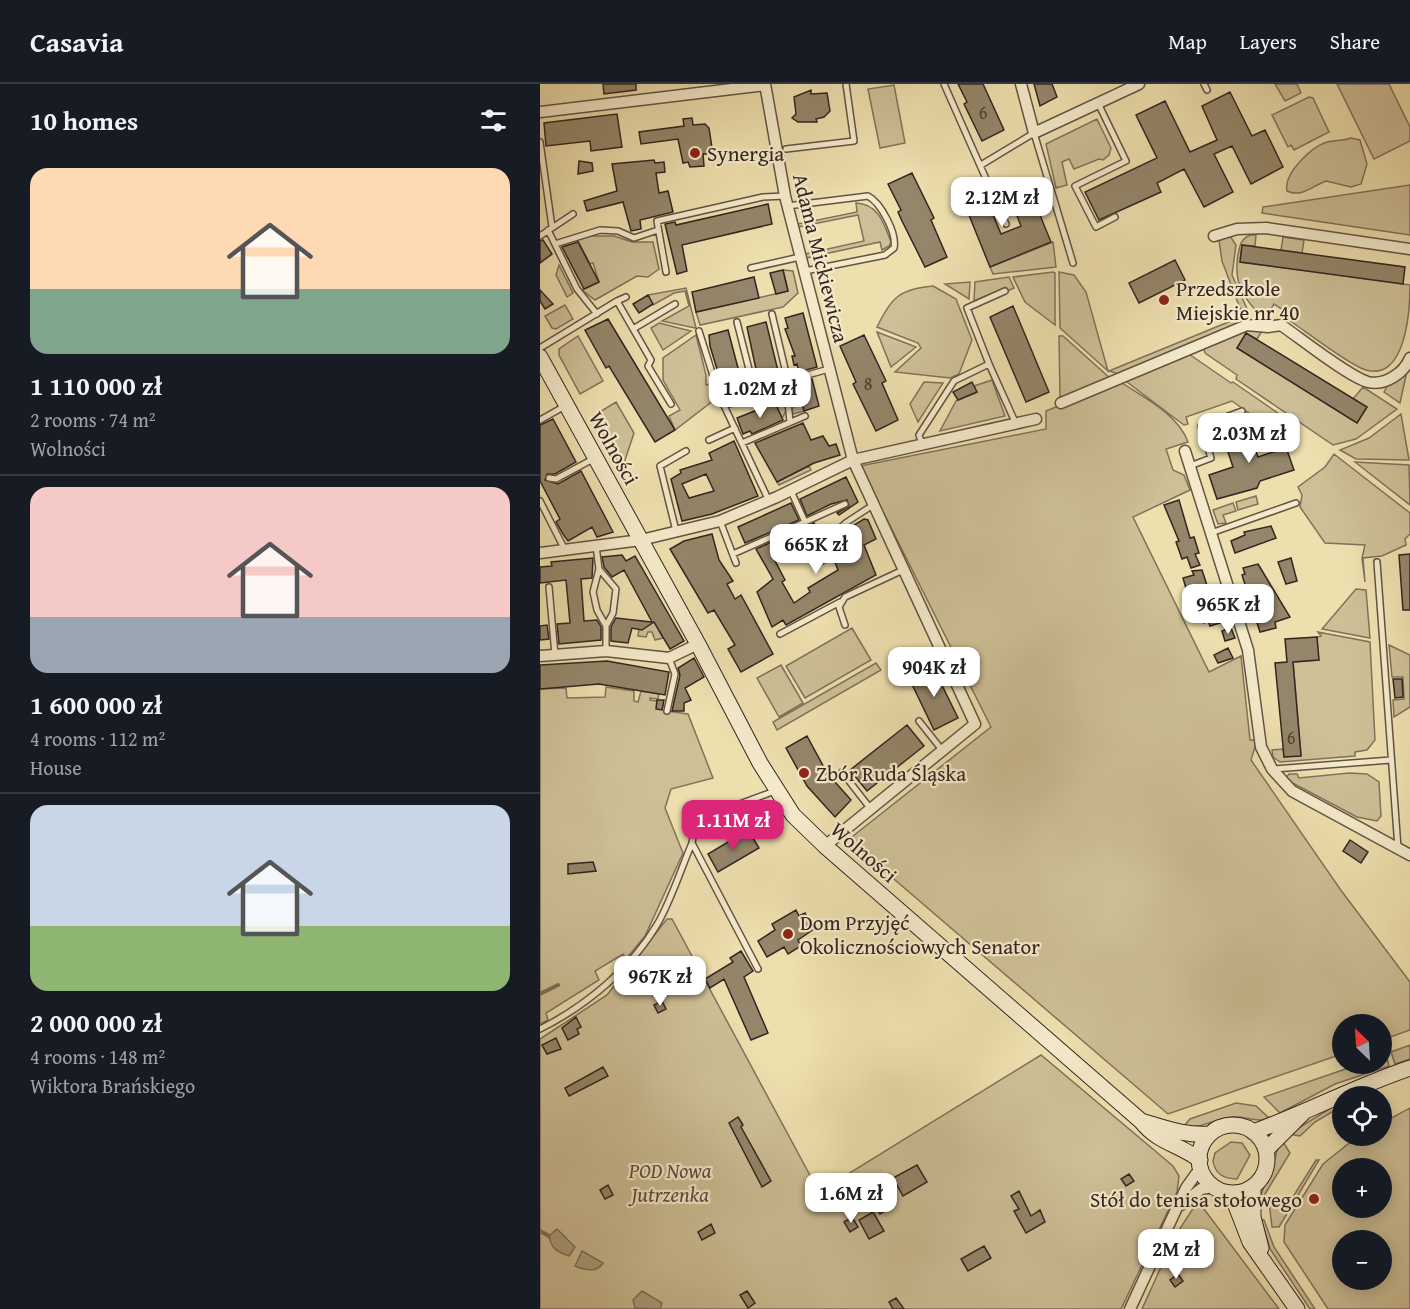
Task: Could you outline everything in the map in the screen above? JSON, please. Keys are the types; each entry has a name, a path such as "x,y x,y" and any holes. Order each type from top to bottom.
{"street":[{"path":"540,112 768,84"},
{"name":"Adama Mickiewicza","path":"768,84 786,201 853,460 975,724 825,846"},
{"path":"1021,84 1034,133 1139,84"},
{"path":"1214,236 1237,229 1266,228 1410,249"},
{"path":"1061,403 1248,325 1268,327 1281,325 1367,381 1390,379 1401,371 1410,358"},
{"name":"Wolności","path":"540,357 776,790 793,815 825,846 1141,1120 1156,1137 1190,1152 1200,1163"},
{"path":"540,553 641,540 676,533 769,501 853,460 1036,419"},
{"path":"1185,450 1248,650 1261,747 1272,770 1292,791 1410,855"},
{"path":"540,656 606,651 669,658 698,644"},
{"path":"1141,1120 1178,1133 1193,1135 1210,1134 1231,1125 1253,1131 1304,1112 1363,1084 1410,1068"},
{"path":"1266,1150 1304,1112"},
{"path":"1253,1131 1266,1150 1265,1172 1253,1188 1253,1217 1264,1263"},
{"path":"1130,1309 1186,1188 1200,1163 1203,1142 1210,1134"},
{"path":"1200,1163 1213,1187"},
{"path":"1179,1207 1201,1189 1213,1187 1231,1194 1253,1188"},
{"path":"1231,1194 1250,1242 1297,1309"}],"lane":[{"path":"786,149 854,141 846,84"},
{"path":"944,84 1006,224"},
{"path":"1098,103 1126,161 1075,186 1096,227 1115,217"},
{"path":"981,165 1034,133 1073,263"},
{"path":"540,142 550,229 577,289 597,314"},
{"path":"666,272 657,221 763,197 786,201 868,196 877,202 894,240 894,248 885,255 803,271"},
{"path":"540,236 573,214"},
{"path":"555,244 600,230 618,231 634,238 658,230"},
{"path":"751,268 800,257"},
{"path":"1005,291 967,308 1016,423"},
{"path":"540,348 626,297"},
{"path":"617,302 651,360 648,366 671,404"},
{"path":"633,328 675,304"},
{"path":"772,314 786,381 790,422"},
{"path":"737,322 755,393"},
{"path":"699,331 724,406 769,501"},
{"path":"922,444 919,435 954,381 989,364"},
{"path":"724,406 786,381 829,369"},
{"path":"540,420 567,405"},
{"path":"1190,466 1211,458 1201,426 1242,411"},
{"path":"742,443 805,416"},
{"path":"709,440 735,428"},
{"path":"676,533 660,466 686,451"},
{"path":"549,478 556,479 596,458"},
{"path":"790,490 805,522"},
{"path":"540,501 565,550"},
{"path":"1211,533 1296,503"},
{"path":"733,554 845,504"},
{"path":"832,556 814,564 810,554 847,522 873,505"},
{"path":"722,518 736,563"},
{"path":"596,546 599,569 593,592 597,610 606,626"},
{"path":"1377,562 1398,848"},
{"path":"599,569 616,589 613,613 606,626 606,651"},
{"path":"780,634 840,602 845,597 903,570"},
{"path":"549,587 555,655"},
{"path":"840,602 839,614 845,625"},
{"path":"667,711 675,674 669,658"},
{"path":"919,721 942,750"},
{"path":"1272,770 1391,760"},
{"path":"842,772 870,808"},
{"path":"540,1029 576,1008 607,984 635,956 658,922 692,843 696,820 776,790"},
{"path":"692,843 758,969"}],"green space":[{"path":"1275,84 1297,84 1301,93 1285,101"},
{"path":"1337,84 1389,84 1410,127 1410,141 1374,159"},
{"path":"894,85 905,143 880,148 868,89"},
{"path":"1309,97 1313,98 1329,132 1294,150 1291,145 1288,147 1272,115"},
{"path":"1097,119 1111,148 1109,155 1103,160 1099,159 1074,169 1069,159 1062,162 1067,185 1056,188 1046,144"},
{"path":"1351,138 1360,140 1367,164 1361,184 1351,187 1326,181 1302,192 1287,191 1289,177 1313,149 1327,142"},
{"path":"1410,185 1410,235 1262,213 1263,207"},
{"path":"856,203 870,207 880,216 891,242 889,246 882,250 880,242 806,258 805,254 864,241 858,215 799,227 798,224 857,212"},
{"path":"1250,235 1256,235 1255,246 1242,245 1240,262 1410,285 1409,311 1403,342 1397,356 1388,366 1377,371 1363,369 1289,320 1291,315 1274,304 1264,320 1246,298 1237,275 1240,246 1242,241"},
{"path":"590,236 614,236 632,242 653,242 659,269 648,277 637,276 595,300 582,290 599,282 593,263 590,264 577,239"},
{"path":"1230,236 1236,245 1232,275 1248,311 1245,322 1122,375 1109,371 1243,316 1222,261 1219,240"},
{"path":"1283,237 1304,240 1302,253 1281,250"},
{"path":"1053,242 1056,267 993,274 990,267"},
{"path":"559,265 573,293 567,297 556,275"},
{"path":"783,270 793,271 798,293 783,307 700,325 696,312 788,291"},
{"path":"1059,272 1074,275 1086,292 1108,371 1060,328"},
{"path":"1055,273 1055,325 1025,302 1013,277"},
{"path":"1009,277 1014,288 1007,291 1005,288 974,301 975,282"},
{"path":"970,282 969,299 945,284"},
{"path":"933,286 956,299 972,340 959,374 950,378 895,372 921,348 918,343 877,327 887,309 898,297 921,287"},
{"path":"686,288 696,328 662,321 689,306 685,291 674,293 653,305 648,295"},
{"path":"565,305 573,319 556,329 552,328 545,316"},
{"path":"659,323 691,331 663,350 651,328"},
{"path":"1264,328 1257,339 1246,334 1237,348 1357,423 1367,407 1353,399 1363,387 1397,409 1356,439 1333,445 1236,379 1237,375 1205,353 1203,345 1242,329"},
{"path":"877,332 916,347 891,367"},
{"path":"696,335 706,375 706,385 713,383 718,397 675,430 669,416 680,410 663,380 663,358"},
{"path":"578,336 603,381 580,394 559,355 559,349"},
{"path":"1059,336 1063,336 1111,379 1060,398"},
{"path":"1186,352 1288,420 1267,426 1232,401 1186,417 1188,424 1184,425 1123,379"},
{"path":"1407,371 1400,403 1384,392 1389,383"},
{"path":"992,380 1005,416 940,431 956,401 977,392 974,386"},
{"path":"1119,381 1168,415 1183,432 1188,442 1166,449 1173,470 1184,475 1190,490 1133,517 1209,672 1241,656 1250,740 1257,740 1251,760 1340,889 1410,982 1410,1030 1392,1036 1392,1014 1332,1014 1332,1057 1168,1114 853,844 853,836 991,727 860,466 1046,429 1046,411"},
{"path":"924,382 943,383 918,422 910,404"},
{"path":"797,384 804,411 793,414 789,387"},
{"path":"782,390 786,404 786,411 782,418 770,391"},
{"path":"616,402 634,433 622,469 593,416"},
{"path":"1401,414 1409,460 1356,459 1340,450 1369,438"},
{"path":"1334,454 1410,513 1410,534 1405,539 1406,545 1382,556 1363,558 1365,582 1362,558 1365,545 1325,543 1300,507 1302,495 1298,487 1325,467"},
{"path":"1355,462 1409,465 1410,505"},
{"path":"809,466 811,470 779,485 777,482"},
{"path":"1256,496 1258,504 1238,510 1236,502"},
{"path":"1233,503 1236,511 1223,515 1226,523 1218,524 1213,510"},
{"path":"1356,589 1366,590 1370,638 1322,629"},
{"path":"663,617 666,627 659,631 663,638 655,640 652,632 648,632 646,637 638,636 639,629"},
{"path":"852,628 871,660 805,698 786,666"},
{"path":"1318,632 1370,642 1375,740 1367,750 1355,752 1355,756 1280,762 1273,757 1272,750 1283,749 1284,757 1301,755 1293,662 1318,660 1317,637 1321,636"},
{"path":"1389,645 1410,655 1410,707 1394,717 1393,700 1404,699 1403,677 1392,677"},
{"path":"876,663 881,670 777,730 773,722"},
{"path":"781,665 803,703 779,717 757,678"},
{"path":"606,687 634,691 634,701 638,702 641,691 659,694 658,699 650,698 650,700 662,702 667,711 688,714 713,778 671,789 665,808 683,853 645,936 626,959 623,954 595,971 599,980 546,1013 548,1020 540,1024 540,689 566,688 567,698 605,697"},
{"path":"1349,773 1367,774 1379,782 1381,816 1377,821 1357,817 1285,779 1289,774 1297,774 1299,778"},
{"name":"POD Nowa Jutrzenka","path":"667,919 672,919 819,1192 1041,1055 1173,1166 1179,1176 1177,1192 1121,1309 540,1309 540,1039 607,995"},
{"path":"1410,1045 1410,1059 1395,1064 1392,1052"},
{"path":"1332,1074 1365,1074 1335,1084 1280,1113 1264,1097"},
{"path":"1236,1103 1256,1106 1270,1119 1231,1117 1198,1126 1183,1127 1190,1119"},
{"path":"1332,1107 1332,1112 1315,1122 1300,1136 1292,1132"},
{"path":"1410,1108 1410,1309 1328,1309 1284,1242 1285,1225 1323,1164 1346,1146 1392,1146 1392,1118"},
{"path":"1282,1140 1290,1153 1265,1194 1262,1206 1258,1206 1278,1148"},
{"path":"1231,1142 1242,1143 1250,1155 1237,1179 1221,1175 1213,1161 1215,1153"},
{"path":"1316,1160 1319,1160 1279,1227 1272,1227 1269,1202 1276,1207 1281,1200 1288,1205"},
{"path":"1198,1201 1279,1309 1142,1309 1175,1236"},
{"path":"1261,1219 1264,1220 1274,1247 1315,1309 1310,1309 1270,1249"}],"shaded area":[{"path":"557,1229 575,1247 569,1256 558,1251 551,1244 549,1236"},
{"path":"582,1251 603,1263 594,1269 575,1266"},
{"path":"642,1291 662,1303 660,1309 635,1308 633,1300"}],"building":[{"path":"603,84 636,84 636,90 604,94"},
{"path":"958,84 983,84 1004,130 982,141 964,104 967,102"},
{"path":"1034,84 1052,84 1057,97 1040,106"},
{"path":"811,90 811,94 827,93 830,111 824,117 816,119 817,122 798,122 792,118 796,114 794,97"},
{"path":"1230,92 1252,136 1265,130 1283,167 1251,184 1232,146 1214,154 1233,192 1204,207 1184,169 1157,183 1161,192 1099,220 1085,192 1157,158 1136,115 1165,101 1190,152 1217,140 1202,106"},
{"path":"617,114 622,147 591,151 590,141 546,146 544,123"},
{"path":"692,118 693,125 705,124 709,128 712,148 707,149 707,154 703,154 704,166 690,167 688,162 683,163 678,139 641,144 639,132 684,126 683,119"},
{"path":"654,160 655,163 664,162 665,172 656,173 659,193 668,191 673,212 640,220 641,229 631,231 623,202 587,211 584,201 617,191 612,164"},
{"path":"579,161 592,163 593,171 578,174"},
{"path":"912,173 934,218 931,220 947,257 925,267 902,221 898,212 901,210 888,184"},
{"path":"979,181 1001,234 1021,226 1017,216 1037,208 1051,242 990,267 958,188"},
{"path":"768,204 772,224 682,245 687,271 677,274 665,224 675,222 676,225"},
{"path":"543,240 552,254 540,263 540,241"},
{"path":"578,242 599,282 584,289 562,247"},
{"path":"1242,245 1405,267 1403,284 1240,262"},
{"path":"1175,260 1185,280 1139,303 1129,283"},
{"path":"783,270 788,291 776,294 770,273"},
{"path":"754,277 759,298 696,312 692,292"},
{"path":"540,290 553,304 545,309 540,301"},
{"path":"648,295 653,304 639,313 633,304"},
{"path":"1013,306 1049,392 1026,402 990,317"},
{"path":"803,313 817,367 799,372 797,364 794,365 792,356 795,356 785,329 788,328 785,318"},
{"path":"608,319 675,430 655,442 609,366 606,368 585,330"},
{"path":"766,322 780,379 762,384 757,374 747,327"},
{"path":"728,330 743,387 724,392 710,346 709,335"},
{"path":"1246,333 1367,407 1357,423 1237,348"},
{"path":"864,335 886,381 882,383 898,420 876,431 853,384 856,382 840,346"},
{"path":"812,379 819,406 804,411 797,384"},
{"path":"972,382 977,392 958,400 953,392"},
{"path":"775,403 783,420 752,434 750,431 743,434 737,418"},
{"path":"553,419 576,462 555,474 547,474 545,480 558,484 581,471 613,532 597,537 592,527 568,541 556,522 560,519 540,481 540,425"},
{"path":"803,423 811,440 823,436 829,446 836,444 840,455 814,463 777,482 755,443"},
{"path":"1247,426 1258,457 1276,451 1271,439 1282,436 1294,470 1260,481 1257,488 1217,499 1209,475 1233,467 1222,434"},
{"path":"734,441 758,496 712,514 682,521 671,479 681,473 680,470 712,460 709,453","holes":["706,474 714,491 689,498 682,484"]},
{"path":"846,477 858,502 839,515 837,513 849,506 847,500 831,504 807,516 800,499"},
{"path":"1179,500 1190,538 1194,537 1199,553 1195,554 1200,565 1191,568 1187,557 1182,559 1176,542 1179,541 1164,505"},
{"path":"791,503 799,520 745,543 738,527"},
{"path":"864,519 868,520 876,539 864,545 876,575 786,625 783,620 772,627 757,592 773,579 756,549 814,523 818,529 814,532 771,553 785,580 782,582 794,603 810,592 808,588 838,570 834,560 837,557 835,552 850,545 844,531"},
{"path":"1271,526 1276,538 1235,553 1231,541 1245,535 1244,532"},
{"path":"712,534 719,560 733,581 727,584 735,599 741,595 773,654 741,672 728,649 735,645 714,610 708,613 670,549 684,541"},
{"path":"1410,554 1410,610 1403,610 1399,555"},
{"path":"622,555 626,561 635,556 684,641 670,649 654,622 642,630 632,628 628,643 611,641 611,627 616,618 652,622 624,570 612,577 604,567 602,557"},
{"path":"593,558 592,578 581,579 584,621 597,620 601,627 601,640 559,644 557,624 570,623 566,580 540,583 540,567 552,566 551,562"},
{"path":"1291,558 1297,581 1286,584 1278,562"},
{"path":"1258,564 1290,617 1275,622 1276,628 1260,632 1242,575 1245,574 1243,568"},
{"path":"1202,570 1213,604 1217,603 1223,622 1210,626 1208,621 1204,623 1201,613 1198,614 1183,578 1194,575 1192,571"},
{"path":"547,625 549,639 540,640 540,626"},
{"path":"1231,628 1235,638 1225,641 1222,631"},
{"path":"1317,637 1319,660 1293,662 1301,756 1284,757 1275,663 1287,662 1285,639"},
{"path":"1228,648 1233,658 1218,663 1214,655"},
{"path":"694,658 704,677 685,688 691,700 684,703 684,711 672,711 680,675 678,668"},
{"path":"607,661 669,672 665,695 599,684 540,689 540,665"},
{"path":"933,667 958,718 934,730 909,678"},
{"path":"1393,679 1402,679 1403,697 1395,698"},
{"path":"657,700 664,700 662,710 656,709"},
{"path":"907,725 924,746 867,791 850,770"},
{"path":"807,736 827,773 851,800 835,817 807,786 786,748"},
{"path":"748,830 759,848 718,872 708,854"},
{"path":"1350,840 1368,852 1361,863 1343,851"},
{"path":"593,862 596,871 568,874 568,864"},
{"name":"Dom Przyjęć Okolicznościowych Senator","path":"796,910 799,916 805,913 814,929 798,940 801,946 788,954 784,947 767,957 758,941 775,930 772,924"},
{"path":"741,951 753,971 744,977 768,1033 751,1040 724,979 710,988 705,979 733,962 730,958"},
{"path":"662,1001 666,1009 658,1013 654,1005"},
{"path":"576,1017 581,1027 577,1029 579,1034 568,1040 562,1028"},
{"path":"556,1038 561,1049 547,1054 542,1045"},
{"path":"603,1067 608,1076 569,1096 565,1088"},
{"path":"738,1117 743,1125 741,1127 771,1181 762,1187 729,1123"},
{"path":"917,1165 927,1182 903,1196 893,1178"},
{"path":"822,1174 828,1187 819,1192 813,1179"},
{"path":"1129,1174 1134,1181 1126,1186 1121,1179"},
{"path":"608,1185 613,1195 605,1199 600,1190"},
{"path":"694,1189 699,1197 690,1202 684,1194"},
{"path":"1019,1191 1031,1216 1040,1210 1045,1222 1026,1233 1014,1211 1019,1209 1011,1196"},
{"path":"883,1202 887,1210 880,1214 875,1206"},
{"path":"873,1212 884,1231 869,1239 859,1220"},
{"path":"852,1217 858,1227 850,1232 844,1222"},
{"path":"711,1224 715,1233 702,1240 698,1232"},
{"path":"984,1246 991,1258 968,1271 961,1259"},
{"path":"1178,1274 1183,1281 1175,1287 1170,1280"},
{"path":"747,1291 755,1303 748,1308 740,1295"},
{"path":"896,1298 904,1309 893,1309 889,1302"}],"waterway":[{"path":"540,994 558,985"},
{"path":"540,1231 549,1236"}],"place":[{"name":"Synergia","path":"695,153"},
{"name":"Przedszkole Miejskie nr 40","path":"1164,300"},
{"name":"Zbór Ruda Śląska","path":"804,773"},
{"name":"Dom Przyjęć Okolicznościowych Senator","path":"788,934"},
{"name":"Stół do tenisa stołowego","path":"1314,1199"}]}
